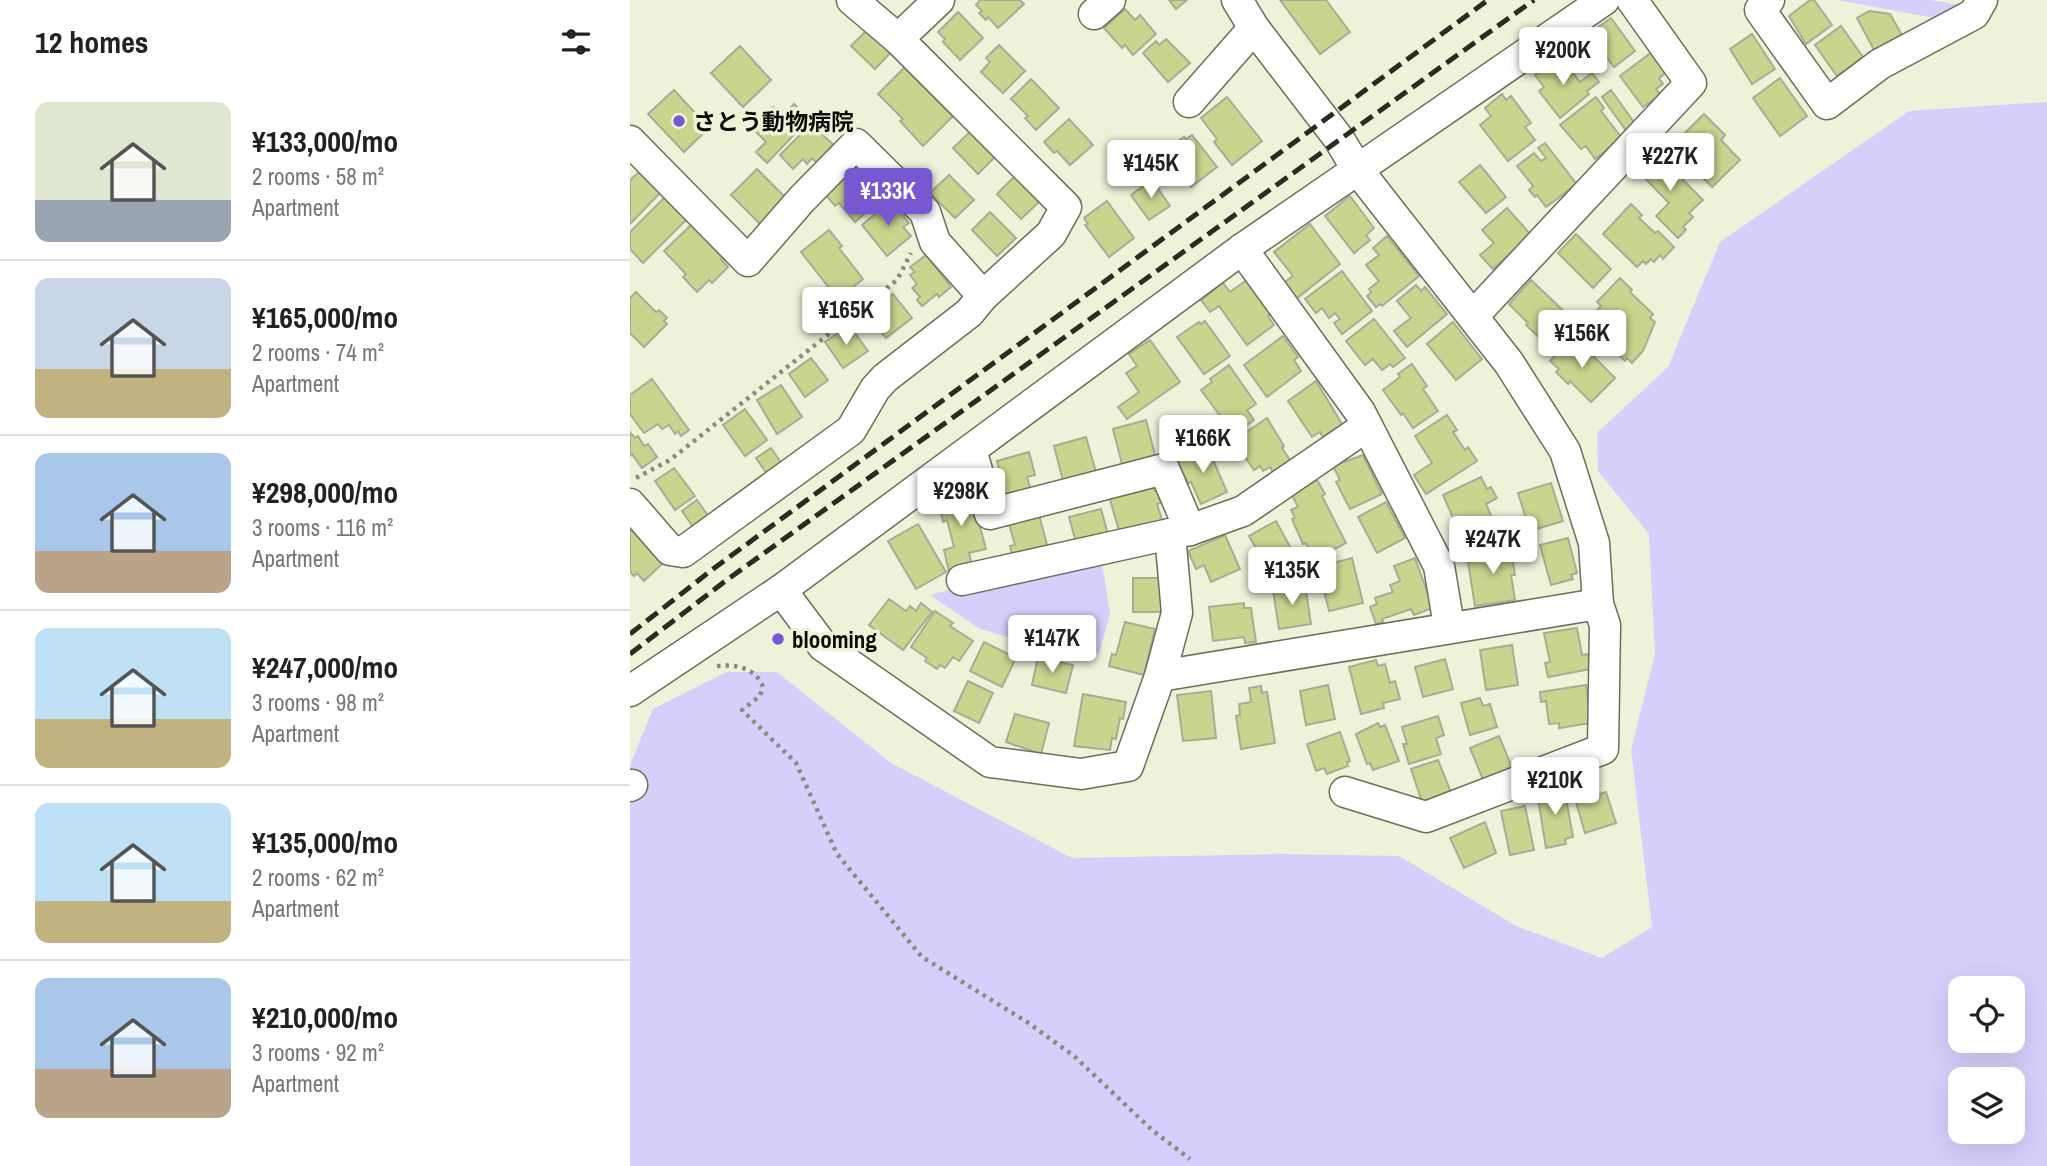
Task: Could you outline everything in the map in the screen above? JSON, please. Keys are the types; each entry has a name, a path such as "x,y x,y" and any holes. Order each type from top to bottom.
{"street":[{"path":"630,504 670,550 683,552 850,430 874,389 969,313 983,296 1051,234 1066,206 898,39 852,0"},
{"path":"898,39 939,0"},
{"path":"1237,0 1254,28 1339,139 1357,169 1509,363 1565,451 1594,542 1598,604 1605,625 1603,749 1426,817 1345,792"},
{"path":"630,691 781,590 1242,249 1604,0"},
{"path":"1474,316 1691,83 1632,0"},
{"path":"1769,0 1759,10 1827,104 1880,64 1973,14 1982,0"},
{"path":"1189,102 1254,28"},
{"path":"630,141 748,261 856,145 925,212 935,242 983,296"},
{"path":"1242,249 1360,412 1439,566 1449,626"},
{"path":"962,580 1180,532 1243,511 1367,426"},
{"path":"781,590 822,646 990,762 1081,774 1128,766 1160,676 1177,613 1180,532 1164,469 990,514 971,450"},
{"path":"1160,676 1449,626 1598,604"}],"path":[{"path":"630,483 670,460 897,280 920,236 930,227"},
{"path":"667,666 696,668 727,665 747,668 760,677 764,687 761,696 742,710 796,763 837,854 922,957 1027,1022 1074,1055 1152,1130 1190,1159"}],"shaded area":[{"path":"1837,0 1931,0 1965,6 1940,19"},
{"path":"2047,102 2047,1166 630,1166 630,765 653,709 726,672 777,672 891,763 1072,858 1281,854 1399,856 1516,926 1602,958 1652,927 1631,750 1655,654 1649,534 1598,471 1597,433 1668,367 1720,242 1909,111"},
{"path":"1100,550 1110,614 1099,654 1030,644 978,628 930,595"}],"building":[{"path":"980,0 1020,0 1024,4 998,28 988,17 986,20 979,13 982,11 976,5"},
{"path":"1169,0 1187,0 1176,9"},
{"path":"1280,0 1326,0 1350,32 1320,54"},
{"path":"1810,0 1814,0 1832,25 1806,44 1789,16"},
{"path":"1125,9 1135,20 1140,15 1156,34 1133,55 1125,45 1122,48 1104,28"},
{"path":"1869,11 1890,14 1902,35 1874,50 1857,18"},
{"path":"958,12 983,38 960,60 943,42 945,39 938,32"},
{"path":"1611,18 1635,51 1614,67 1589,34"},
{"path":"1841,26 1863,57 1837,76 1815,45"},
{"path":"867,30 891,52 875,69 851,46"},
{"path":"1752,34 1775,69 1752,84 1730,49"},
{"path":"1166,39 1190,63 1168,82 1143,53 1156,41 1159,45"},
{"path":"999,45 1025,71 1003,93 981,72 990,62 986,58"},
{"path":"740,46 771,80 743,107 711,73"},
{"path":"1652,52 1667,72 1659,78 1663,84 1656,89 1661,95 1643,107 1620,76"},
{"path":"1560,56 1580,82 1592,73 1599,82 1560,118 1539,91 1544,87 1535,75"},
{"path":"905,67 953,116 923,146 900,121 903,119 878,94"},
{"path":"1780,78 1807,116 1780,136 1753,98"},
{"path":"1031,79 1059,108 1036,130 1025,118 1028,116 1011,99"},
{"name":"さとう動物病院","path":"674,90 709,128 684,152 648,114"},
{"path":"1611,90 1636,125 1627,132 1602,97"},
{"path":"1502,94 1506,100 1511,96 1531,123 1525,127 1535,140 1508,161 1480,125 1491,116 1485,108"},
{"path":"1227,97 1262,141 1232,165 1214,142 1217,139 1201,118"},
{"path":"1596,97 1604,108 1601,111 1622,138 1595,159 1586,146 1581,149 1560,125"},
{"path":"794,104 809,119 767,163 756,152 766,142 753,129 773,107 782,116"},
{"path":"1704,114 1725,135 1721,140 1740,160 1712,187 1692,167 1704,156 1683,135"},
{"path":"1069,119 1093,145 1070,165 1044,142"},
{"path":"811,124 837,148 819,165 812,158 807,164 803,159 793,169 780,155"},
{"path":"971,131 996,156 978,174 953,148"},
{"path":"1192,135 1217,167 1191,187 1167,155 1172,151 1169,147"},
{"path":"1545,143 1579,187 1573,192 1570,189 1546,207 1537,195 1535,197 1529,190 1533,186 1517,166 1534,153 1541,161 1546,158 1538,148"},
{"path":"1653,150 1703,200 1689,213 1693,217 1683,227 1686,230 1678,238 1656,216 1669,203 1635,168"},
{"path":"1480,165 1506,197 1486,213 1459,182"},
{"path":"857,166 882,199 855,222 839,203 835,206 824,193"},
{"path":"757,169 788,200 762,226 731,195"},
{"path":"639,172 660,193 630,224 630,180"},
{"path":"949,175 974,200 955,218 930,193"},
{"path":"1015,176 1040,201 1021,219 997,194"},
{"path":"1152,180 1170,206 1149,220 1131,195"},
{"path":"667,195 689,217 643,263 630,249 630,232"},
{"path":"1350,196 1374,228 1366,235 1370,240 1354,253 1325,216"},
{"path":"891,201 909,223 903,227 911,236 887,256 862,225"},
{"path":"1107,201 1134,238 1109,257 1085,225 1088,224 1084,218"},
{"path":"1631,204 1642,215 1639,218 1655,233 1658,231 1674,247 1663,259 1660,255 1654,262 1651,259 1646,264 1643,261 1637,267 1603,234"},
{"path":"1507,208 1531,235 1493,269 1480,255 1494,243 1482,230"},
{"path":"990,212 1016,238 997,256 972,230"},
{"path":"692,224 723,257 721,259 728,267 712,283 709,280 697,292 683,277 686,274 664,251"},
{"path":"1310,224 1340,264 1296,299 1283,283 1293,276 1274,252"},
{"path":"829,230 863,279 838,299 801,252"},
{"path":"1576,234 1611,269 1593,288 1558,253"},
{"path":"1387,236 1419,276 1382,306 1380,304 1376,307 1367,296 1371,292 1369,289 1379,281 1366,265 1379,255 1373,248"},
{"path":"926,255 951,287 922,306 917,300 920,297 912,288 917,284 910,275 915,272 910,267"},
{"path":"1342,271 1372,311 1342,334 1334,323 1340,319 1335,313 1329,318 1322,308 1316,313 1305,299"},
{"path":"1620,278 1653,314 1650,318 1655,322 1643,351 1632,363 1627,358 1625,361 1615,351 1625,340 1607,324 1604,327 1592,316 1601,306 1597,302"},
{"path":"1247,280 1271,313 1268,316 1274,325 1247,345 1219,306 1210,312 1201,300 1223,283 1230,292"},
{"path":"1531,280 1569,316 1544,342 1509,304"},
{"path":"1416,285 1421,291 1425,287 1447,314 1407,347 1394,331 1411,318 1397,301"},
{"path":"636,292 656,312 659,310 667,318 664,321 667,324 644,347 630,333 630,298"},
{"path":"893,294 912,318 886,338 867,314"},
{"path":"1374,319 1405,358 1393,367 1390,364 1382,370 1373,359 1365,365 1346,341"},
{"path":"1205,321 1230,356 1204,374 1177,337 1199,322 1201,324"},
{"path":"1453,322 1482,359 1456,380 1427,344"},
{"path":"849,325 868,351 843,368 825,342"},
{"path":"1283,336 1298,357 1294,360 1301,371 1267,397 1244,365"},
{"path":"1574,337 1615,378 1591,402 1570,381 1568,384 1556,372 1559,369 1550,361"},
{"path":"1150,340 1180,382 1127,419 1118,407 1139,392 1126,373 1137,366 1129,354"},
{"path":"811,358 828,380 805,397 789,374"},
{"path":"1412,364 1427,386 1423,389 1438,411 1413,428 1383,390"},
{"path":"1229,365 1256,404 1247,410 1254,420 1227,439 1218,426 1224,421 1201,390 1212,382 1210,379"},
{"path":"652,379 689,430 681,436 678,431 675,434 669,425 662,429 658,424 644,433 630,414 630,395"},
{"path":"1316,381 1342,424 1323,437 1320,432 1312,437 1288,401"},
{"path":"781,385 802,417 777,434 757,400"},
{"path":"745,409 767,440 745,456 723,425"},
{"path":"1447,415 1457,430 1453,432 1465,450 1468,447 1477,461 1426,494 1414,475 1432,463 1415,436"},
{"path":"1267,418 1290,460 1273,472 1270,467 1263,471 1260,466 1254,470 1234,441"},
{"path":"1146,420 1156,459 1123,468 1113,429"},
{"path":"1199,424 1204,436 1187,443 1182,432"},
{"path":"630,432 635,438 638,436 644,446 648,444 657,457 642,468 632,454 630,456"},
{"path":"1086,437 1096,472 1063,481 1054,446"},
{"path":"1178,439 1181,447 1170,453 1166,444"},
{"path":"1207,446 1227,492 1201,504 1177,460"},
{"path":"771,448 782,464 767,474 756,458"},
{"path":"1029,452 1035,475 1027,477 1031,491 1005,497 997,473 1000,472 997,461"},
{"path":"1363,455 1382,494 1350,509 1336,482 1340,480 1333,466"},
{"path":"674,468 695,496 675,510 655,481"},
{"path":"1481,477 1487,489 1491,487 1497,498 1486,504 1498,532 1474,543 1466,525 1458,529 1443,495"},
{"path":"1317,480 1325,494 1322,496 1346,543 1319,557 1315,550 1310,552 1306,543 1303,544 1291,510 1298,507 1291,493"},
{"path":"1551,483 1563,521 1530,531 1518,493"},
{"path":"1153,485 1161,503 1157,504 1163,523 1120,534 1109,496"},
{"path":"969,486 986,549 969,553 972,566 949,572 944,550 954,547 947,520 943,522 940,494"},
{"path":"697,500 709,517 693,527 682,511"},
{"path":"1386,502 1405,538 1377,553 1358,517"},
{"path":"1101,509 1109,538 1077,546 1069,517"},
{"path":"1039,515 1049,552 1014,562 1010,546 1015,545 1009,524"},
{"path":"1276,521 1300,565 1273,579 1249,536"},
{"path":"918,524 946,572 916,589 888,541"},
{"path":"632,530 664,562 644,581 637,573 634,576 630,572"},
{"path":"1225,535 1240,569 1211,582 1204,565 1196,569 1188,551"},
{"path":"1568,538 1577,573 1571,575 1573,579 1551,585 1540,545"},
{"path":"1506,542 1508,556 1512,556 1515,575 1511,575 1515,600 1475,606 1468,562 1483,559 1481,549"},
{"path":"1352,558 1363,603 1329,611 1318,567"},
{"path":"1415,558 1433,608 1414,615 1411,609 1382,619 1383,622 1376,624 1370,607 1377,604 1375,598 1393,592 1390,585 1400,581 1394,566"},
{"path":"1133,578 1164,578 1164,612 1133,612"},
{"path":"1305,585 1311,624 1279,629 1273,590"},
{"path":"889,599 906,611 910,606 916,611 921,603 932,612 903,650 869,625"},
{"path":"1244,603 1244,608 1251,608 1256,642 1245,643 1244,637 1213,641 1209,607"},
{"path":"935,611 953,623 950,626 973,641 959,661 953,657 945,668 940,665 937,669 911,647"},
{"path":"1125,622 1155,629 1144,675 1109,666 1112,654 1116,655"},
{"path":"1577,628 1582,655 1588,654 1591,669 1548,677 1545,663 1550,662 1544,633"},
{"path":"984,642 1016,658 1002,687 970,671"},
{"path":"1512,645 1518,685 1486,690 1480,650"},
{"path":"1038,657 1073,665 1066,693 1032,685"},
{"path":"1445,659 1453,689 1423,697 1415,667"},
{"path":"1376,660 1378,666 1385,664 1390,683 1395,681 1400,699 1383,703 1384,708 1361,714 1349,667"},
{"path":"968,681 993,693 979,723 954,711"},
{"path":"1328,685 1335,719 1306,725 1300,691"},
{"path":"1586,685 1591,723 1559,728 1559,723 1549,724 1546,701 1541,702 1540,692"},
{"path":"1261,686 1262,693 1267,692 1275,743 1241,749 1236,716 1240,715 1239,704 1251,702 1249,688"},
{"path":"1211,691 1216,738 1183,741 1177,695"},
{"path":"1083,694 1126,702 1123,719 1120,718 1116,739 1112,738 1110,750 1074,746"},
{"path":"1480,698 1483,706 1490,704 1497,727 1470,735 1461,703"},
{"path":"1015,714 1049,723 1041,754 1006,742"},
{"path":"1438,716 1444,735 1436,738 1441,754 1409,764 1403,744 1407,744 1402,727"},
{"path":"1378,723 1380,727 1385,725 1399,761 1373,770 1370,763 1367,764 1356,734"},
{"path":"1340,732 1350,761 1347,762 1348,766 1327,774 1324,768 1316,771 1307,744"},
{"path":"1499,736 1513,770 1484,782 1470,748"},
{"path":"1438,760 1452,795 1423,805 1411,769"},
{"path":"1564,787 1573,837 1565,839 1566,844 1546,848 1537,792"},
{"path":"1606,792 1616,823 1585,833 1576,802"},
{"path":"1525,806 1534,850 1510,855 1501,811"},
{"path":"1485,822 1496,853 1464,868 1450,838"}],"railway":[{"path":"630,634 713,569 1488,0"},
{"path":"630,654 724,582 1534,0"}],"place":[{"name":"さとう動物病院","path":"679,121"},
{"name":"blooming","path":"778,639"}]}
